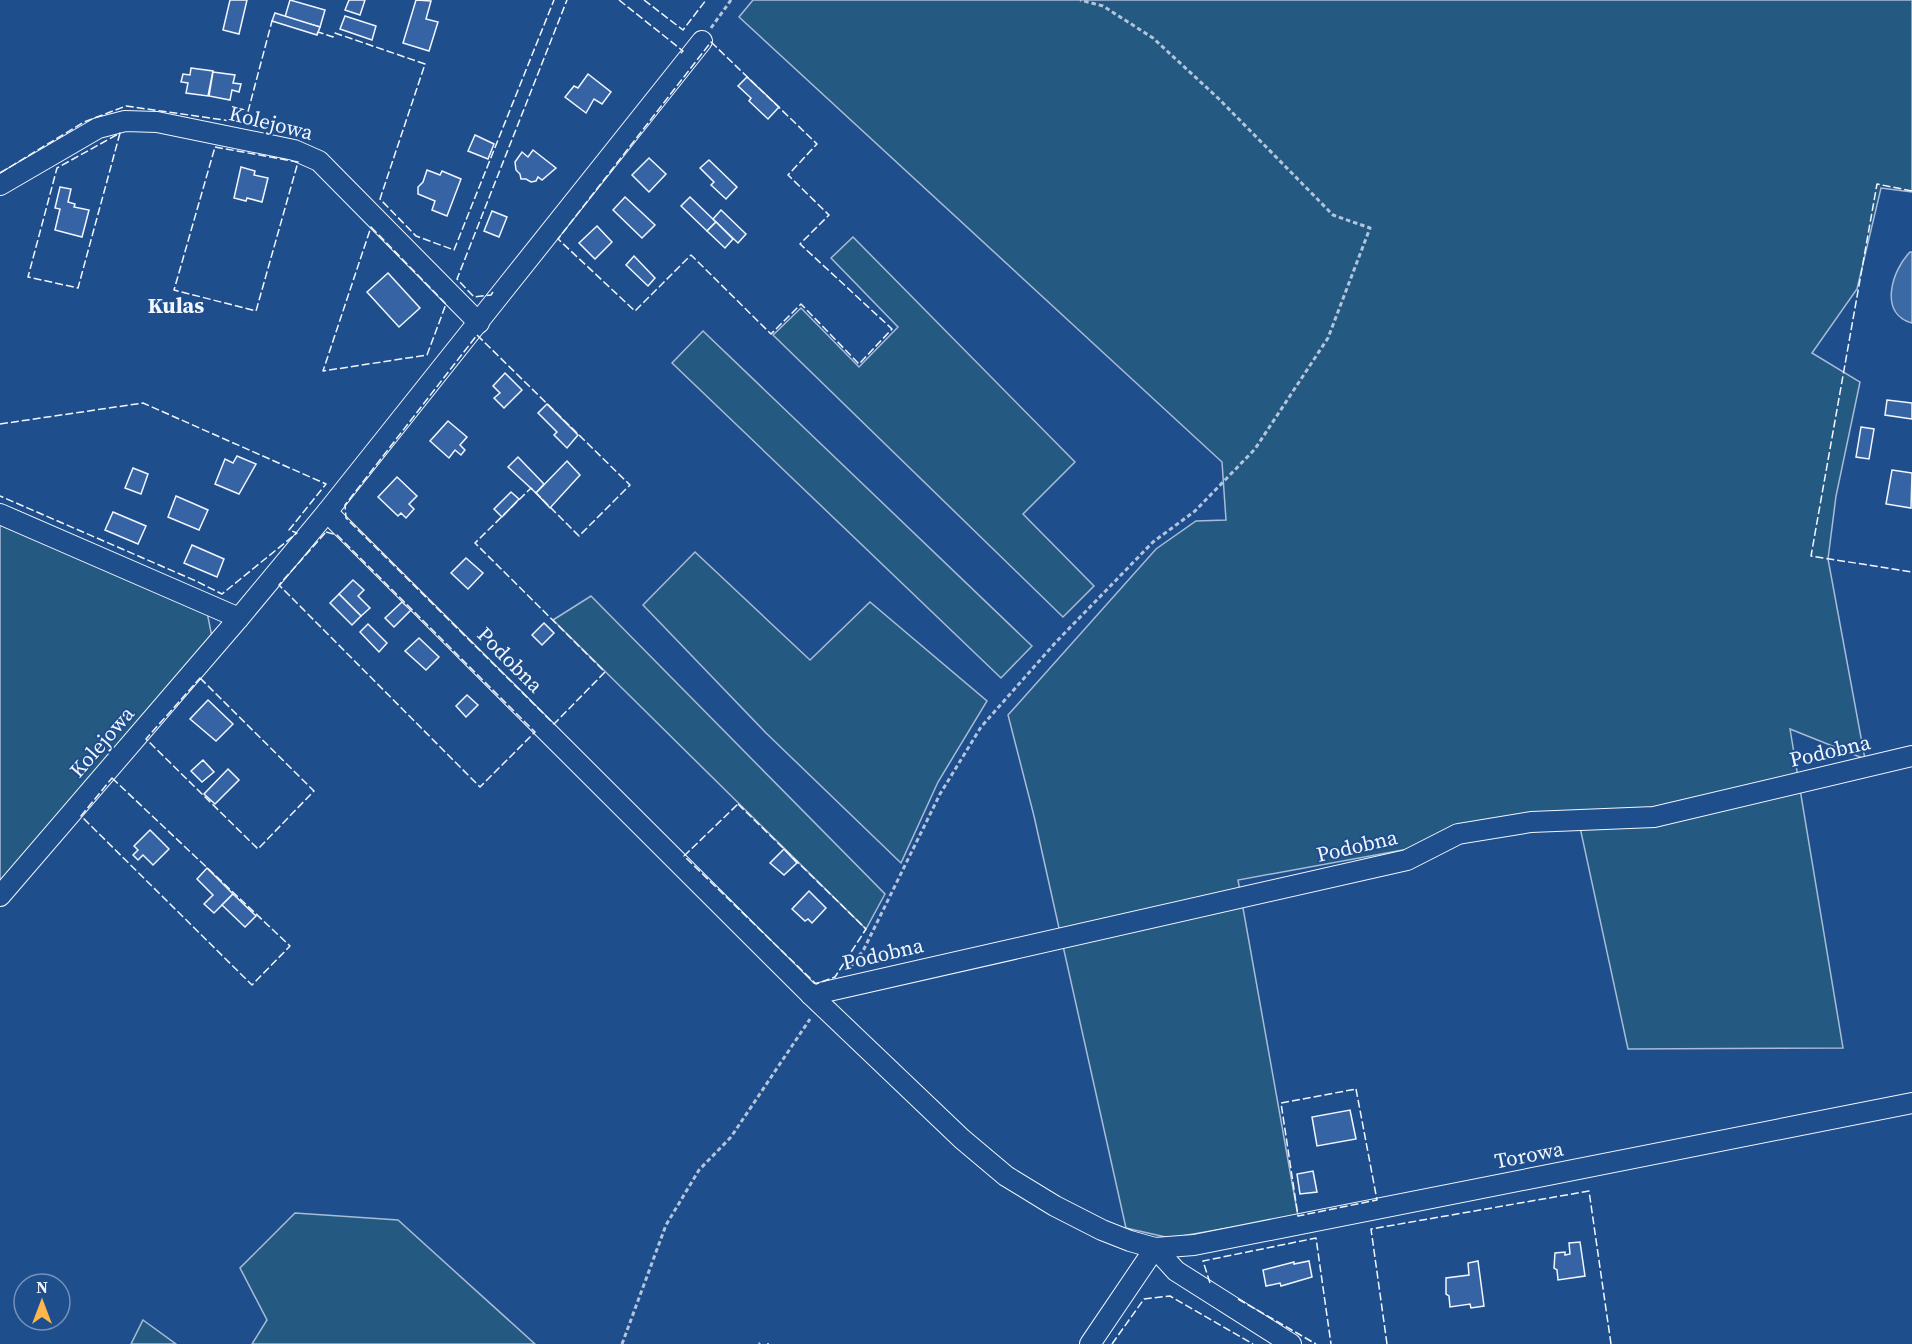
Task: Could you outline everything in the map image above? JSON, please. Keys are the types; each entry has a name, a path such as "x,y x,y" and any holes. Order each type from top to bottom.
{"street":[{"name":"Kolejowa","path":"0,896 240,618 479,323 702,41"},
{"name":"Kolejowa","path":"0,185 98,128 125,121 157,122 294,150 319,161 479,323"},
{"name":"Podobna","path":"327,512 816,999 962,1139 1006,1176 1055,1206 1102,1230 1155,1248"},
{"path":"0,514 240,618"},
{"name":"Podobna","path":"816,999 836,989 1407,860 1458,834 1531,822 1654,817 1912,756"},
{"name":"Torowa","path":"1155,1248 1194,1245 1912,1103"},
{"path":"1090,1344 1155,1248 1176,1271 1291,1344"}],"path":[{"path":"702,41 731,0"},
{"path":"836,989 864,949 940,794 981,728 1056,642 1152,542 1195,512 1255,449 1328,338 1370,228 1333,215 1219,99 1153,38 1103,6 1080,0"},
{"path":"622,1344 666,1225 699,1170 731,1137 816,999"}],"shaded area":[{"path":"753,0 1912,0 1912,192 1881,188 1857,289 1812,353 1860,382 1836,496 1828,559 1865,759 1790,729 1843,1048 1628,1049 1578,818 1238,880 1298,1216 1170,1238 1126,1228 1034,816 1008,715 1156,549 1196,521 1226,520 1222,462 739,17"},
{"path":"853,237 1075,462 1023,514 1094,586 1063,617 773,335 801,308 859,367 898,327 831,258"},
{"path":"1912,252 1912,323 1901,318 1895,311 1892,301 1894,280 1898,269"},
{"path":"703,331 1032,646 1001,678 672,363"},
{"path":"0,521 207,612 212,637 0,881"},
{"path":"695,552 810,660 870,602 987,701 938,782 901,863 766,733 643,605"},
{"path":"591,596 885,894 866,929 553,620"},
{"path":"295,1213 398,1220 535,1344 252,1344 267,1320 240,1268"},
{"path":"143,1320 176,1344 131,1344"}],"building":[{"path":"230,0 247,0 239,34 223,30"},
{"path":"290,0 325,10 320,27 285,17"},
{"path":"349,0 365,0 360,15 345,10"},
{"path":"416,0 431,1 426,19 438,22 429,51 403,43"},
{"path":"275,13 320,27 317,35 272,21"},
{"path":"345,16 376,26 372,40 340,29"},
{"path":"191,68 213,71 208,96 186,93 188,83 181,82 183,74 190,75"},
{"path":"213,72 235,75 233,83 241,84 239,92 232,90 230,100 209,96"},
{"path":"588,74 611,92 602,104 594,99 586,113 565,97 574,86 578,88"},
{"path":"747,77 779,107 768,119 749,101 751,98 738,86"},
{"path":"475,135 494,144 488,159 468,151"},
{"path":"533,150 556,168 542,180 538,177 536,181 531,182 521,179 515,162 522,152 528,157"},
{"path":"649,158 666,174 649,192 632,175"},
{"path":"709,160 737,187 726,199 711,185 714,182 700,168"},
{"path":"241,167 255,171 254,175 268,178 262,202 247,198 246,201 234,198"},
{"path":"427,170 440,175 442,171 461,179 447,216 432,210 435,201 418,194 418,187 423,182"},
{"path":"60,187 71,189 68,202 75,204 74,207 89,210 82,237 55,230 60,209 55,208"},
{"path":"625,197 655,225 642,238 613,210"},
{"path":"690,197 716,222 707,231 681,206"},
{"path":"721,210 746,234 738,243 713,219"},
{"path":"492,211 507,217 499,237 484,231"},
{"path":"716,222 733,239 725,248 707,231"},
{"path":"597,226 612,242 595,259 579,243"},
{"path":"634,256 655,278 648,286 626,265"},
{"path":"388,273 420,308 399,327 367,292"},
{"path":"505,373 522,390 504,408 494,398 500,393 493,386"},
{"path":"1887,400 1912,403 1912,419 1885,415"},
{"path":"547,404 578,435 567,448 554,435 557,432 538,413"},
{"path":"448,421 467,437 460,445 465,450 461,455 455,450 449,458 430,441"},
{"path":"1861,427 1874,429 1869,459 1856,457"},
{"path":"237,456 256,464 239,494 215,484 225,459 233,463"},
{"path":"518,457 544,484 536,493 508,467"},
{"path":"567,461 580,475 550,508 536,493"},
{"path":"133,468 148,474 141,494 125,488"},
{"path":"1892,470 1912,473 1911,508 1886,504"},
{"path":"397,477 417,496 409,504 414,509 406,518 401,513 398,516 378,497"},
{"path":"511,492 519,499 502,517 494,509"},
{"path":"176,496 208,510 199,530 168,517"},
{"path":"113,512 146,526 138,544 105,530"},
{"path":"192,545 224,559 217,577 184,563"},
{"path":"466,558 483,573 468,589 451,573"},
{"path":"353,580 364,590 358,596 370,608 361,616 339,594"},
{"path":"339,594 361,616 352,625 330,603"},
{"path":"402,602 411,610 394,627 385,618"},
{"path":"544,623 554,633 542,645 532,635"},
{"path":"368,624 387,643 379,652 360,632"},
{"path":"419,638 439,657 426,670 405,651"},
{"path":"467,695 478,705 466,717 456,706"},
{"path":"208,700 233,724 216,741 190,719"},
{"path":"203,760 214,772 202,782 191,771"},
{"path":"228,769 239,780 215,804 204,794"},
{"path":"150,830 169,849 153,865 143,855 138,860 133,855 138,850 134,846"},
{"path":"784,849 797,863 784,875 770,863"},
{"path":"207,868 233,894 214,913 204,904 213,895 197,879"},
{"path":"809,891 826,908 812,923 808,919 805,921 792,909"},
{"path":"233,894 256,916 245,927 222,905"},
{"path":"1350,1110 1356,1139 1317,1146 1312,1117"},
{"path":"1313,1171 1317,1192 1300,1194 1297,1174"},
{"path":"1580,1242 1585,1276 1558,1280 1557,1270 1554,1268 1555,1253 1570,1254 1569,1243"},
{"path":"1309,1261 1312,1277 1281,1286 1280,1283 1266,1286 1263,1270 1294,1262 1294,1264"},
{"path":"1478,1261 1484,1306 1471,1308 1470,1304 1450,1307 1449,1296 1446,1294 1446,1278 1469,1275 1468,1263"}],"fence":[{"path":"317,34 318,32 333,37 335,33 425,64 380,199 416,236 454,250 554,0"},
{"path":"493,292 491,295 474,297 457,279 567,0"},
{"path":"619,0 683,51 680,54"},
{"path":"644,0 683,30 706,0"},
{"path":"0,173 84,122 126,106 245,123 272,21 275,22"},
{"path":"711,42 817,144 788,175 829,215 800,244 892,329 859,364 801,304 771,334 691,255 635,311 558,239 711,42"},
{"path":"120,133 78,288 28,277 57,168 120,133"},
{"path":"215,147 298,162 256,311 174,290 215,147"},
{"path":"1912,191 1877,184 1811,556 1912,572"},
{"path":"371,227 446,304 427,355 323,371 371,227"},
{"path":"477,335 630,485 579,536 531,488 475,543 605,672 554,724 346,518 345,505 477,335"},
{"path":"0,424 143,403 326,484 289,530 297,533 222,594 0,496"},
{"path":"326,532 337,535 535,732 480,787 279,585 326,532"},
{"path":"200,678 314,791 258,849 146,739 200,678"},
{"path":"112,778 290,946 252,985 81,816 112,778"},
{"path":"738,804 866,929 835,977 816,984 684,856 738,804"},
{"path":"1356,1089 1377,1200 1298,1216 1281,1103 1356,1089"},
{"path":"1387,1344 1371,1229 1589,1191 1611,1344"},
{"path":"1210,1283 1203,1261 1316,1238 1331,1344"},
{"path":"1112,1344 1144,1299 1170,1296 1253,1344"},
{"path":"1238,1299 1316,1344"}],"district":[{"name":"Kulas","path":"176,305"}]}
